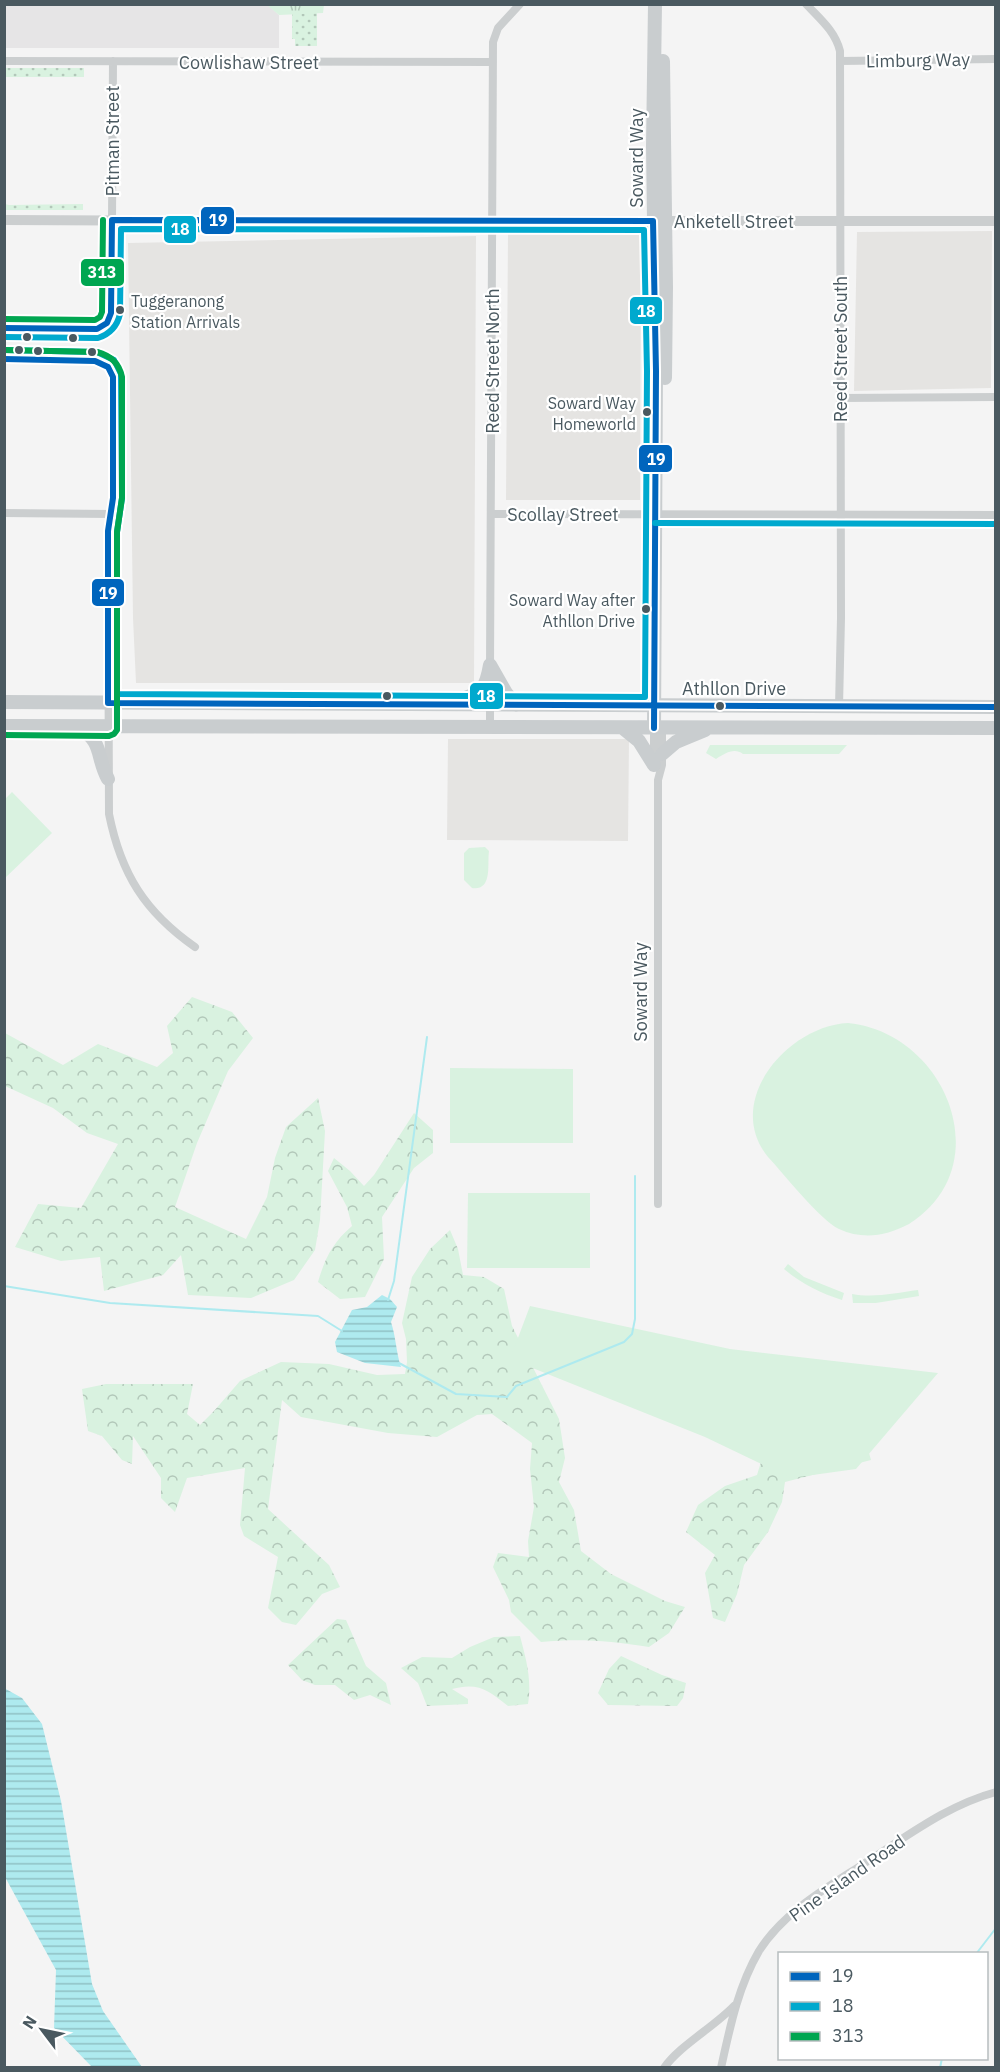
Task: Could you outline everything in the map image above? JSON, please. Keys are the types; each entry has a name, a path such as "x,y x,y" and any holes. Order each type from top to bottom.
{"main road":[{"name":"Soward Way","path":"656,4 659,221 658,728"},
{"name":"Soward Way","path":"659,221 663,4"},
{"path":"441,705 478,693 488,682 490,665"},
{"path":"490,665 511,701 516,705"},
{"name":"Athllon Drive","path":"4,702 996,707"},
{"path":"807,728 831,724 838,717 839,706"},
{"path":"839,706 844,717 851,722 895,728"},
{"path":"4,726 996,728"},
{"path":"80,727 94,738 99,750 102,769 108,779"},
{"path":"623,728 658,759 676,742 710,728"}],"street":[{"name":"Reed Street North","path":"490,728 493,42 498,28 520,4"},
{"name":"Reed Street South","path":"806,4 838,41 840,61 839,706"},
{"name":"Limburg Way","path":"840,61 996,59"},
{"name":"Cowlishaw Street","path":"4,61 493,62"},
{"name":"Pitman Street","path":"112,220 113,61"},
{"name":"Anketell Street","path":"4,220 996,221"},
{"path":"840,398 996,397"},
{"path":"4,513 111,514 108,531 109,814 116,845 134,885 155,914 195,947"},
{"name":"Scollay Street","path":"491,513 996,515"},
{"name":"Soward Way","path":"658,728 658,1204"},
{"name":"Soward Way","path":"658,728 658,759 662,765 658,780"},
{"name":"Pine Island Road","path":"721,2067 736,2003 749,1971 760,1949 784,1921 804,1905 946,1811 969,1800 996,1792"},
{"name":"Pine Island Road","path":"664,2067 736,2003"},
{"path":"711,2027 719,2029 728,2036"}],"shaded area":[{"path":"267,4 279,15 279,48 5,48 5,5"},
{"path":"992,231 991,388 854,391 857,232"},
{"path":"508,234 641,234 640,500 506,500"},
{"path":"476,236 474,683 136,683 133,618 128,243"},
{"path":"448,739 629,739 628,841 447,840"}],"green space":[{"path":"267,5 324,5 323,13 279,15"},
{"path":"292,13 317,13 317,46 295,46 295,39 292,39"},
{"path":"5,68 84,68 84,77 5,77"},
{"path":"5,204 83,204 83,210 5,210"},
{"path":"710,745 847,745 839,754 743,754 733,751 716,759 706,753"},
{"path":"12,792 52,833 5,878 5,799"},
{"path":"485,847 489,851 488,876 479,888 472,888 464,880 464,853 469,848"},
{"path":"192,997 232,1012 253,1038 228,1071 197,1143 175,1207 246,1239 267,1197 275,1158 286,1127 318,1098 325,1131 320,1220 315,1250 294,1280 251,1298 188,1295 181,1255 163,1275 104,1291 100,1257 61,1261 15,1247 38,1204 81,1208 118,1144 87,1133 53,1108 5,1086 5,1033 63,1065 98,1044 157,1067 173,1053 167,1026"},
{"path":"848,1023 883,1032 912,1051 935,1076 950,1106 956,1138 952,1170 937,1199 909,1224 883,1234 857,1235 831,1224 812,1207 768,1157 756,1136 753,1113 757,1091 768,1070 784,1052 803,1037 825,1027"},
{"path":"450,1068 573,1069 573,1143 450,1143"},
{"path":"414,1113 433,1130 433,1153 414,1168 382,1217 384,1259 365,1297 340,1299 318,1282 330,1251 352,1226 347,1207 328,1171 334,1158 364,1186 374,1175"},
{"path":"468,1193 590,1193 590,1268 467,1268"},
{"path":"450,1230 458,1249 463,1275 484,1277 504,1289 512,1326 559,1419 565,1458 559,1482 574,1510 581,1551 611,1574 665,1601 685,1607 669,1633 649,1647 595,1641 541,1642 511,1612 509,1600 493,1567 498,1553 529,1557 528,1541 534,1507 530,1469 532,1443 492,1414 477,1415 437,1437 388,1433 301,1417 282,1400 268,1509 329,1565 340,1587 322,1594 296,1625 282,1622 268,1608 278,1557 244,1536 240,1525 245,1468 187,1478 175,1512 161,1498 161,1478 133,1436 132,1464 122,1460 102,1436 88,1431 82,1389 106,1384 193,1384 187,1414 200,1425 240,1381 281,1362 329,1364 377,1375 405,1374 406,1339 402,1323 412,1277 430,1249"},
{"path":"788,1264 804,1277 844,1293 842,1300 798,1279 784,1269"},
{"path":"918,1290 919,1296 876,1303 853,1303 852,1294 877,1295"},
{"path":"530,1306 730,1349 938,1373 856,1469 791,1478 705,1437 510,1359"},
{"path":"866,1442 871,1460 785,1482 782,1502 768,1532 744,1565 737,1594 725,1622 713,1618 705,1573 715,1555 686,1532 698,1505 725,1486 757,1475 764,1452"},
{"path":"337,1619 346,1620 366,1666 386,1683 391,1705 370,1695 354,1700 335,1685 315,1685 302,1680 288,1665"},
{"path":"520,1636 529,1678 528,1704 508,1706 488,1692 469,1686 452,1689 468,1699 468,1704 427,1706 418,1683 401,1668 422,1657 452,1658 494,1637"},
{"path":"621,1656 662,1675 686,1683 683,1698 677,1706 608,1705 598,1693 609,1669"}],"water":[{"path":"382,1295 390,1299 397,1307 391,1322 401,1367 365,1363 337,1352 335,1342 352,1310 367,1307"},
{"path":"4,1688 22,1698 42,1724 61,1801 92,1984 103,2011 142,2067 92,2067 54,2028 56,1970 5,1877"}],"waterway":[{"path":"388,1300 394,1281 427,1037"},
{"path":"399,1363 456,1394 507,1397 516,1386 624,1342 632,1334 635,1319 635,1176"},
{"path":"4,1286 110,1303 318,1316 342,1331"},
{"path":"978,1952 996,1928"},
{"path":"940,2068 942,2060"}],"transit line":[{"name":"313","path":"4,319 95,320 100,317 102,312 103,220"},
{"name":"19","path":"4,328 97,329 107,323 111,313 112,220 653,221 656,371 654,728"},
{"name":"18","path":"4,337 98,338 112,329 120,314 121,229 644,230 647,371 645,697 117,694 117,532 122,498 121,374 114,360 97,352 4,350"},
{"name":"313","path":"4,350 97,352 114,361 122,377 122,498 117,532 117,730 109,736 4,735"},
{"name":"19","path":"4,359 95,361 108,367 113,377 113,498 108,531 108,703 996,707"},
{"name":"18","path":"655,523 996,524"}],"place":[{"name":"Tuggeranong Station Arrivals","path":"120,310"},
{"name":"Soward Way Homeworld","path":"647,412"},
{"name":"Soward Way after Athllon Drive","path":"646,609"}]}
